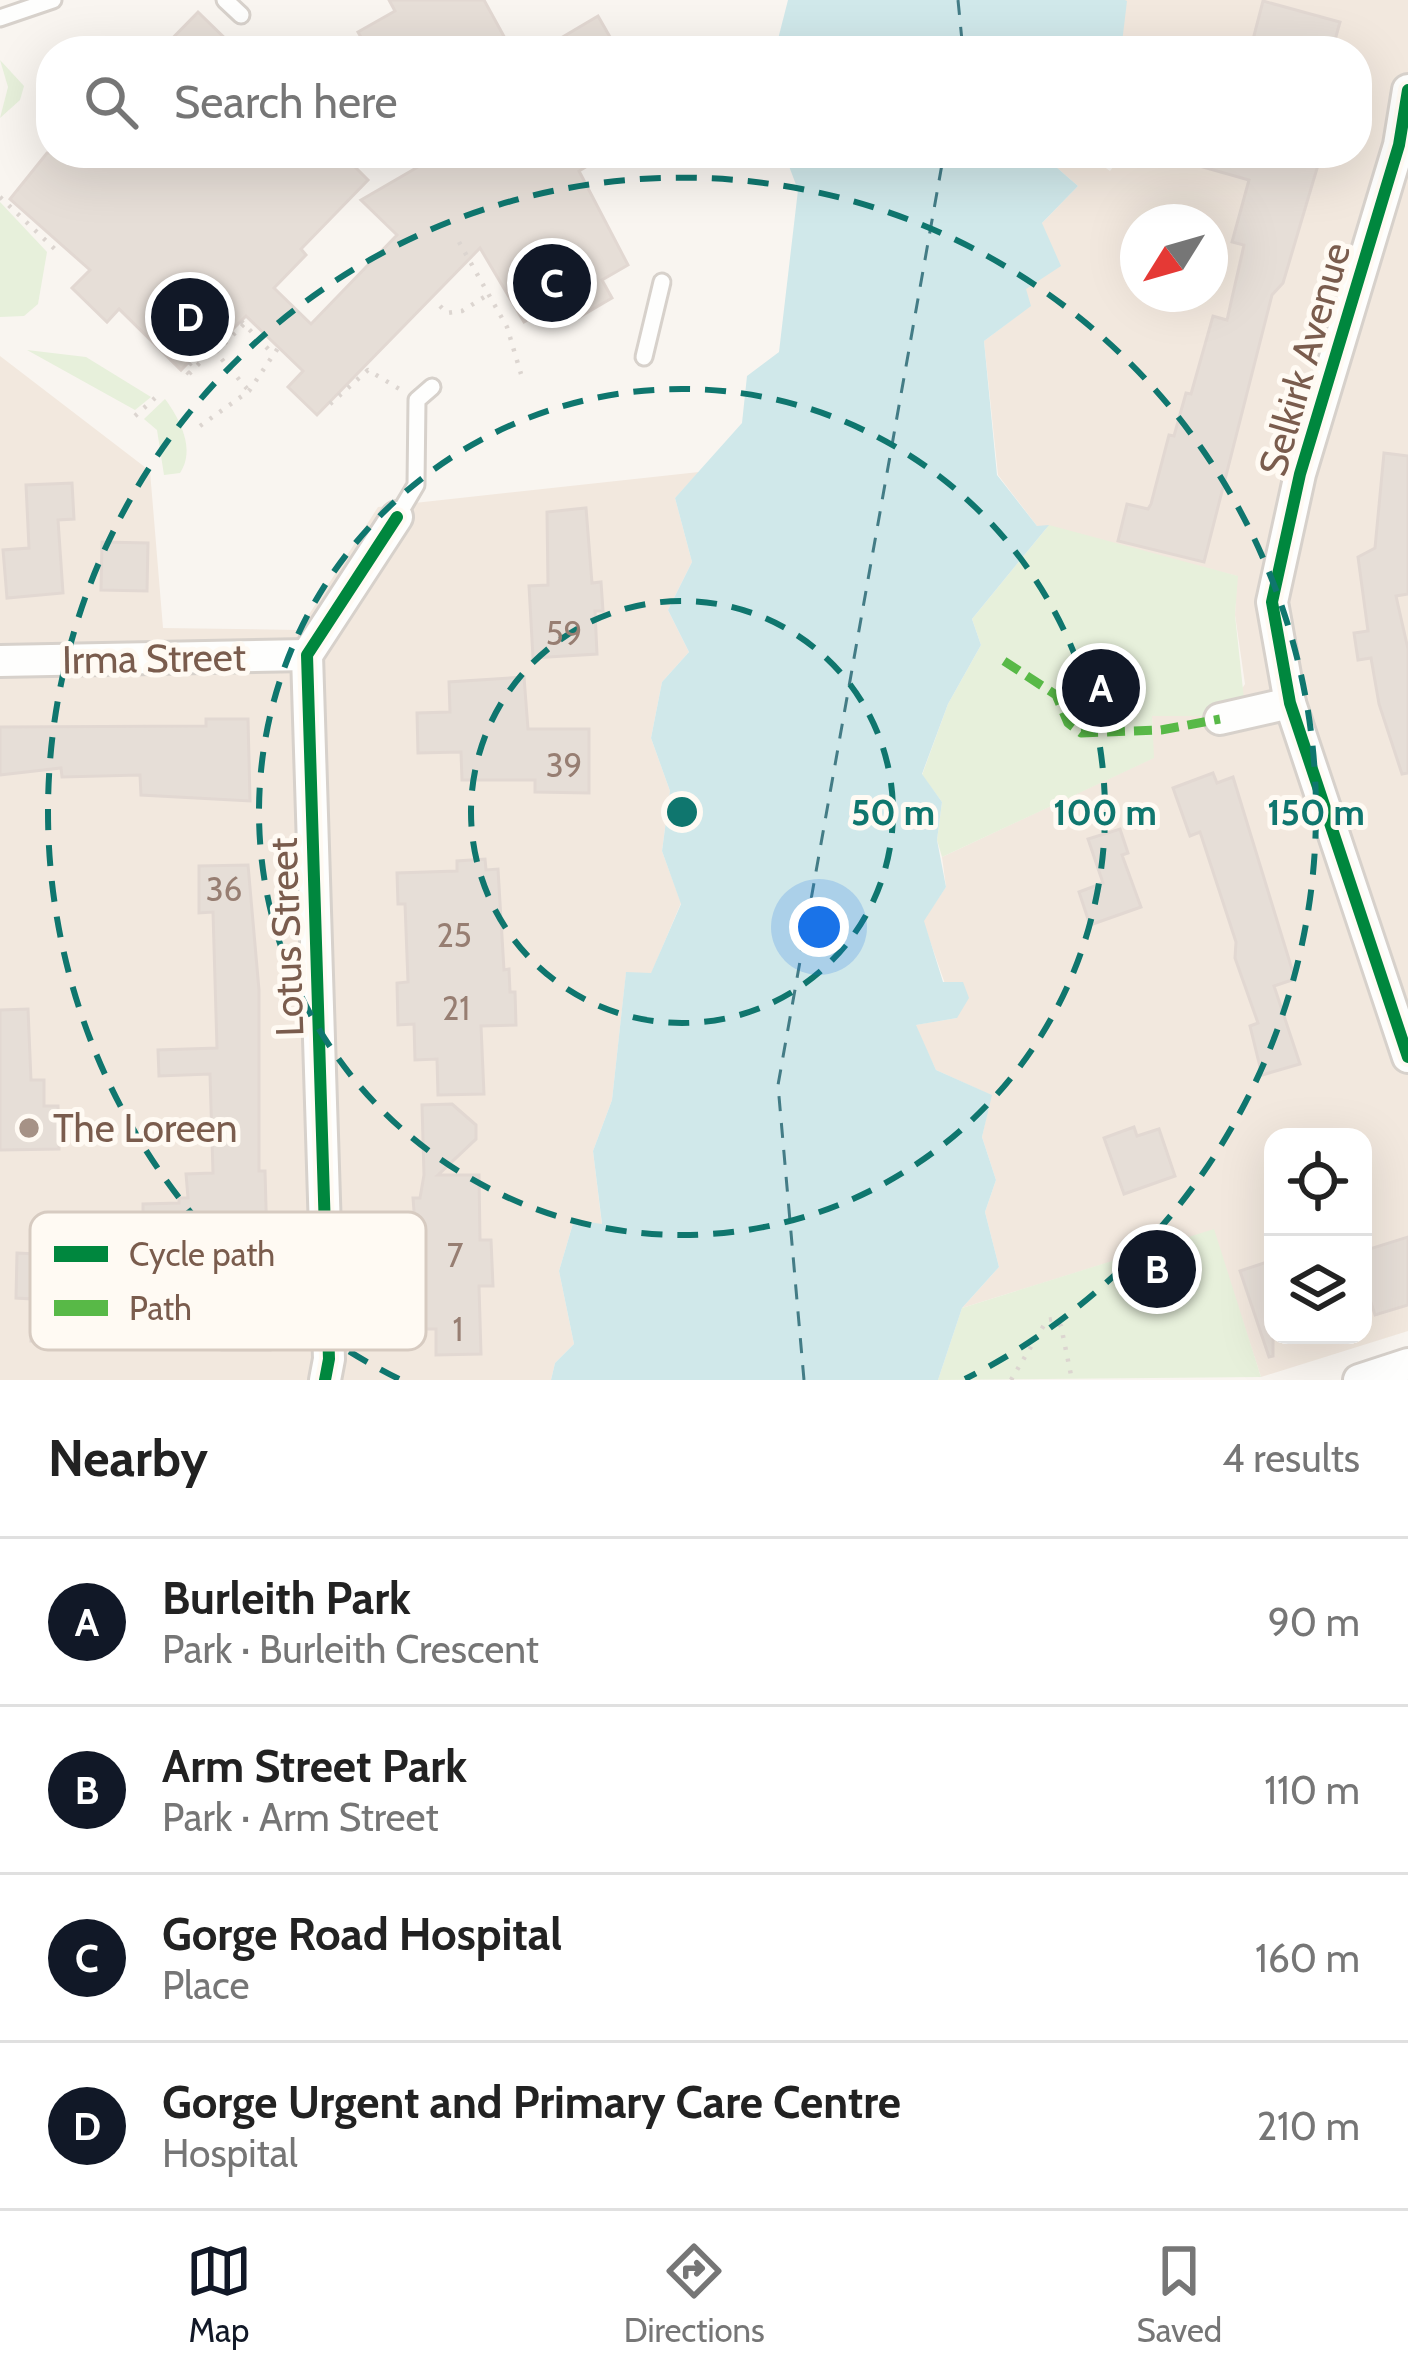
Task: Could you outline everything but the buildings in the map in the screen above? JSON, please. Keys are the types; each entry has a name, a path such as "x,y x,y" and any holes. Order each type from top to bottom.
{"street":[{"name":"Selkirk Avenue","path":"1408,90 1403,146 1300,474 1272,602 1290,703 1408,1057"},
{"path":"307,655 397,518"},
{"name":"Irma Street","path":"0,661 307,655"},
{"name":"Lotus Street","path":"307,655 324,1212"},
{"path":"1220,719 1290,703"},
{"path":"1378,962 1408,952"},
{"name":"Lotus Street","path":"325,1380 329,1350"},
{"path":"1359,1380 1408,1364"}],"lane":[{"path":"0,18 53,0"},
{"path":"226,0 241,15"},
{"path":"644,357 662,282"},
{"path":"397,518 416,484 417,400 431,387"}],"path":[{"path":"0,196 60,254"},
{"path":"459,242 507,327 521,374"},
{"path":"440,306 447,313 462,310 489,294"},
{"path":"200,427 249,391 275,351 243,323 216,352"},
{"path":"205,346 184,369 189,374 213,349 249,391"},
{"path":"330,404 368,370 417,400"},
{"path":"135,416 155,398"},
{"path":"1011,1380 1053,1319 1061,1326 1072,1380"}],"shaded area":[{"path":"1125,0 1408,0 1408,1331 1372,1342 1372,1128 1264,1128 1264,1344 1366,1344 1261,1377 1213,1230 962,1308 999,1267 985,1212 996,1180 982,1137 991,1095 936,1070 915,1025 957,1018 923,921 946,887 942,857 1153,758 1152,716 1224,716 1245,684 1235,615 1237,576 1037,526 998,475 984,341 1030,306 1025,289 1042,223 1078,186 1057,168 1372,168 1372,36 1122,36"},
{"path":"0,356 150,471 163,628 299,630 378,507 699,472 675,498 692,562 668,610 689,652 662,682 651,738 670,791 662,851 681,903 651,974 626,973 612,1100 593,1151 602,1225 574,1220 559,1271 574,1344 555,1363 551,1380 0,1380"}],"green space":[{"path":"0,60 24,86 20,100 0,118 8,87"},
{"path":"0,202 47,252 38,304 24,316 0,317"},
{"path":"27,350 86,357 151,397 135,410"},
{"path":"165,399 181,425 187,455 180,473 164,475 157,430 144,419"},
{"path":"1049,525 1238,576 1235,615 1244,699 1224,716 1152,716 1154,758 942,857 937,840 942,802 922,775 948,704 981,645 972,619"},
{"path":"1214,1229 1261,1377 938,1380 962,1308"}],"water":[{"path":"788,0 1127,1 1123,36 779,36"},
{"path":"790,168 1057,168 1078,186 1042,223 1061,266 1026,289 1031,306 984,341 997,475 1037,526 1049,525 972,619 981,645 948,704 922,774 942,802 937,840 946,887 924,921 943,982 963,982 969,998 957,1018 916,1025 936,1070 992,1095 982,1137 996,1180 985,1212 999,1267 962,1308 938,1380 551,1380 555,1363 574,1344 559,1271 574,1220 602,1224 593,1151 612,1100 626,972 651,973 681,904 662,851 670,791 651,738 662,682 689,652 668,610 692,562 675,498 742,423 747,376 779,352 798,190"}],"ferry route":[{"path":"958,0 962,36"},
{"path":"804,1380 778,1085 941,168"}],"marked path":[{"path":"1004,661 1056,695 1068,723 1081,733 1161,730 1220,719"}],"cycle path":[{"path":"1408,90 1399,145 1300,474 1272,602 1290,703 1408,1057"},
{"path":"324,1212 307,655 397,517"},
{"path":"325,1380 329,1350"}],"place":[{"name":"Gorge Road Hospital","path":"552,283"},
{"name":"Gorge Urgent and Primary Care Centre","path":"190,317"},
{"name":"Burleith Park","path":"1101,688"},
{"name":"The Loreen","path":"29,1128"},
{"name":"Arm Street Park","path":"1157,1269"}]}
